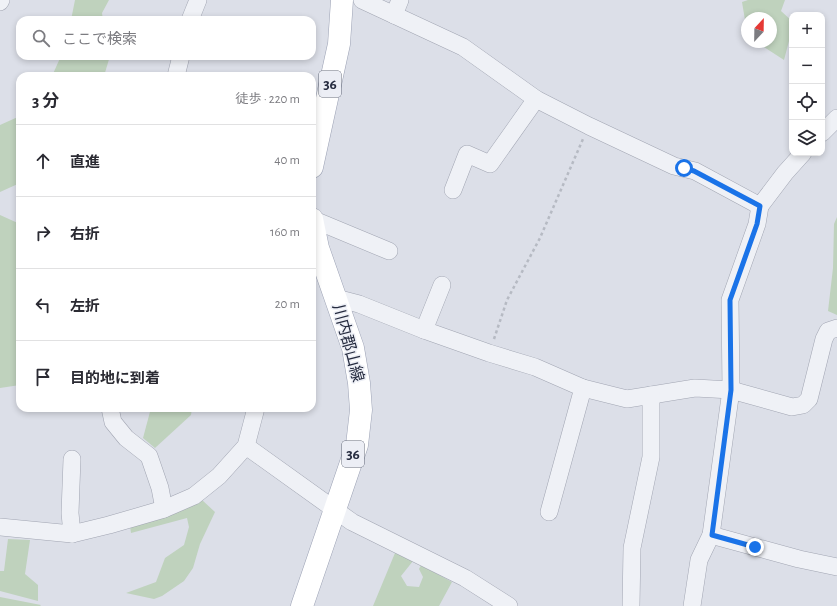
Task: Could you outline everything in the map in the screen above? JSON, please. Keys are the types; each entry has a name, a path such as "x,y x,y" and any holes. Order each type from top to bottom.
{"main road":[{"name":"36","path":"316,145 339,44 342,0"},
{"name":"川内郡山線","path":"302,606 334,508 357,445 361,410 359,383 353,348 336,298 316,252"}],"street":[{"path":"192,16 198,0"},
{"path":"362,0 397,8 463,47 536,99 674,166 694,171 760,206"},
{"path":"177,72 180,60"},
{"path":"453,190 468,154 490,164 536,99"},
{"path":"825,130 837,118"},
{"path":"692,606 699,560 712,535 731,390 730,300 757,224 760,206 785,173 800,156"},
{"path":"316,221 390,251"},
{"path":"424,330 442,285"},
{"path":"336,298 359,304 424,330 489,353 535,367 583,388 627,399 695,388 731,390 792,407 803,405 809,399 824,339 828,331 837,328"},
{"path":"549,512 583,388"},
{"path":"631,606 632,548 651,458 651,395"},
{"path":"111,412 113,422 126,438 149,456 160,488 164,509"},
{"path":"0,527 72,534 164,509 194,496 220,476 246,446 255,412"},
{"path":"246,446 352,522 465,578 509,606"},
{"path":"72,459 70,513 72,534"},
{"path":"712,535 799,559 837,567"}],"path":[{"path":"489,353 507,300 540,238 589,126"}],"green space":[{"path":"75,0 109,0 102,13 102,16 72,16"},
{"path":"748,0 785,0 781,11 789,18 789,41 784,60 765,48 777,48 777,12 744,12 742,2"},
{"path":"59,60 109,60 105,72 54,72"},
{"path":"16,118 16,185 0,192 0,125"},
{"path":"0,215 16,222 16,386 0,388"},
{"path":"837,217 837,315 828,311 833,268 834,224"},
{"path":"150,412 191,412 191,415 155,448 143,438"},
{"path":"202,500 215,512 200,544 193,568 184,581 162,596 154,599 126,593 156,582 165,558 184,545 189,527 187,518 131,533 130,526"},
{"path":"8,539 30,540 25,574 38,585 38,601 0,591 0,571 4,571"},
{"path":"395,553 413,561 401,576 407,586 419,587 423,577 419,569 421,565 452,582 439,606 373,606"},
{"path":"0,597 41,605 0,606"}],"route":[{"path":"684,168 694,171 760,206 757,224 730,300 731,390 712,535 755,547"}]}
